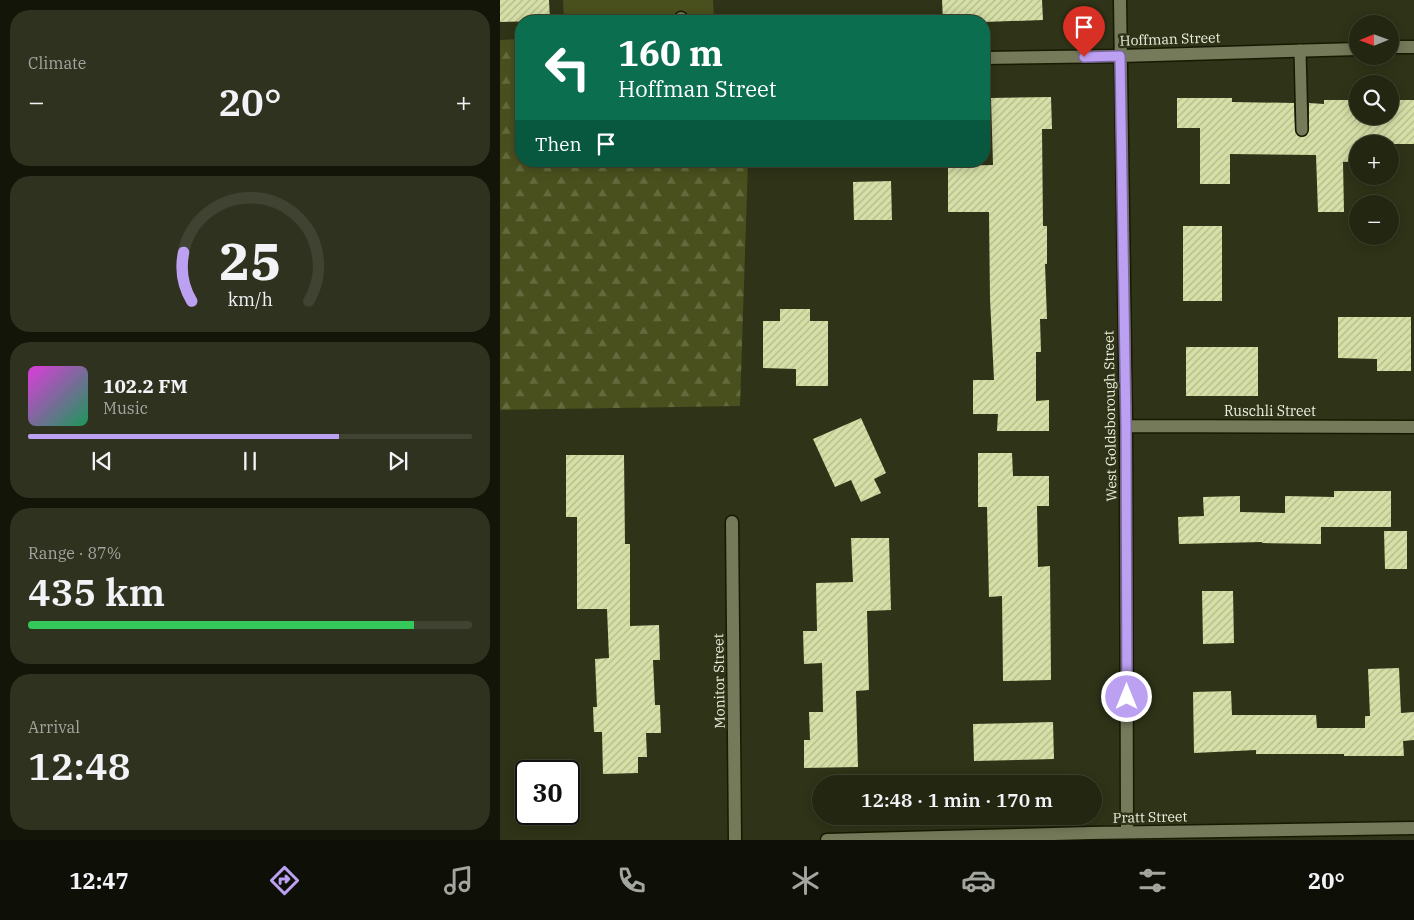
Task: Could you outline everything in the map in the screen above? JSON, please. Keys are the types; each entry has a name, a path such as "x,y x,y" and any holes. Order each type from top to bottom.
{"street":[{"name":"West Goldsborough Street","path":"1120,0 1126,426 1127,832"},
{"path":"1399,48 1414,47"},
{"name":"Hoffman Street","path":"990,58 1120,56 1349,48"},
{"name":"Ruschli Street","path":"1126,426 1414,427"},
{"name":"Monitor Street","path":"732,522 735,840"},
{"name":"Pratt Street","path":"827,840 1053,837 1127,832 1414,828"}],"lane":[{"path":"1300,50 1302,130"}],"green space":[{"path":"563,0 713,0 714,15 564,15"},
{"path":"515,39 515,167 748,167 740,406 500,410 500,40"}],"building":[{"path":"500,0 549,0 550,15 515,15 515,22 500,22"},
{"path":"942,0 1042,0 1043,20 990,22 990,15 943,15"},
{"path":"1051,97 1052,129 1042,129 1043,226 1047,226 1047,264 1045,264 1047,319 1040,319 1041,352 1036,352 1036,401 1049,400 1049,431 997,431 998,414 973,414 973,380 994,380 990,299 989,212 948,212 948,167 990,167 990,165 993,165 991,98"},
{"path":"1177,98 1232,98 1232,102 1294,103 1295,131 1298,136 1302,137 1306,136 1309,130 1309,103 1324,104 1324,100 1349,100 1349,125 1399,125 1399,100 1414,100 1414,144 1399,144 1399,135 1349,135 1349,162 1343,162 1344,212 1318,212 1316,155 1230,154 1230,184 1200,184 1200,128 1177,128"},
{"path":"891,181 892,220 854,220 853,182"},
{"path":"1183,226 1222,226 1222,301 1183,301"},
{"path":"780,309 810,309 810,321 828,321 828,386 796,386 796,369 763,368 763,321 780,321"},
{"path":"1338,317 1411,317 1411,371 1377,371 1377,359 1338,358"},
{"path":"1186,347 1258,347 1258,396 1186,396"},
{"path":"861,418 886,473 874,479 881,493 861,502 851,480 835,487 813,439"},
{"path":"978,453 1012,453 1013,476 1049,476 1049,506 1037,506 1038,567 1050,566 1051,680 1003,681 1002,596 989,597 987,507 978,507"},
{"path":"566,455 624,455 625,544 630,544 630,626 659,625 660,660 653,660 655,705 660,705 661,733 646,733 647,757 638,757 638,773 603,774 602,732 594,732 593,707 597,707 595,659 609,658 607,609 577,609 577,517 566,517"},
{"path":"1334,491 1391,491 1391,527 1321,527 1321,544 1262,542 1179,544 1178,517 1204,516 1203,497 1240,496 1240,512 1285,513 1285,496 1334,497"},
{"path":"1384,531 1407,531 1407,569 1385,569"},
{"path":"851,538 889,538 891,610 867,611 869,690 856,691 858,767 804,768 804,740 810,740 809,712 823,712 822,663 804,664 803,631 817,631 816,583 853,582"},
{"path":"1202,591 1233,591 1234,643 1203,644"},
{"path":"1399,668 1401,713 1414,712 1414,740 1403,741 1404,756 1256,754 1256,750 1194,753 1193,692 1231,691 1232,715 1316,715 1317,728 1365,728 1365,716 1370,716 1368,669"},
{"path":"1053,722 1054,759 974,761 973,724"}],"route":[{"path":"1084,57 1120,56 1126,426 1127,697"}]}
